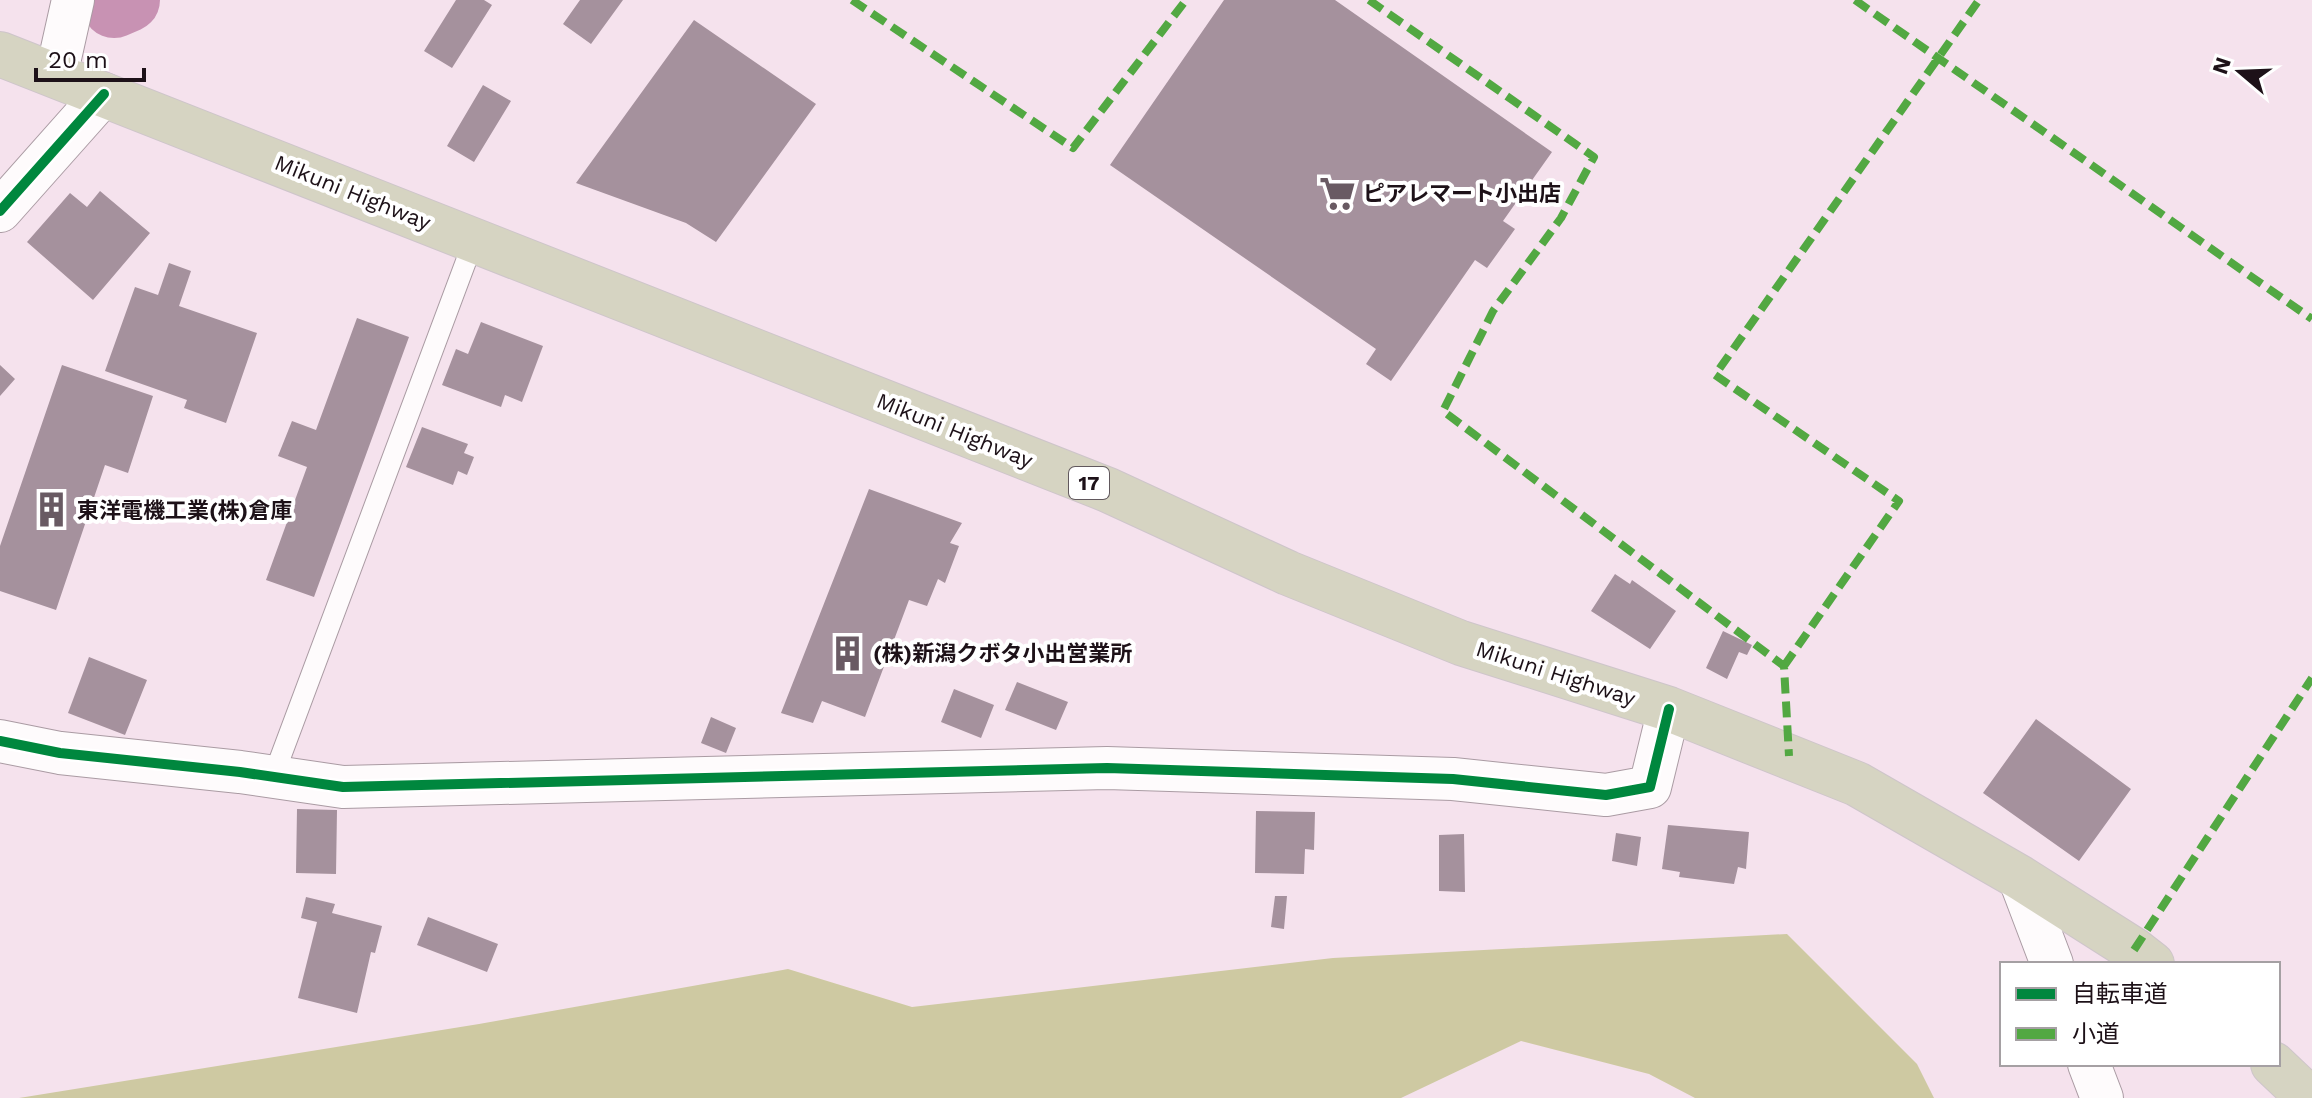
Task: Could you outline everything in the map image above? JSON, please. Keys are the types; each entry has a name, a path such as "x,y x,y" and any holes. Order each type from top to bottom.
{"highway":[{"name":"Mikuni Highway","path":"0,54 1108,490 1288,573 1461,643 1669,709 1857,784 2019,877 2149,962"},
{"path":"2275,1066 2309,1098"}],"street":[{"path":"56,76 73,0"},
{"path":"0,211 104,94"},
{"path":"0,741 60,753 343,787 1107,768 1453,779 1606,795 1650,787 1669,709"},
{"path":"2019,877 2051,962"},
{"path":"2090,1066 2102,1098"}],"lane":[{"path":"273,777 474,240"}],"shaded area":[{"path":"1787,934 1917,1064 1934,1098 1695,1098 1649,1074 1521,1041 1401,1098 19,1098 479,1024 788,969 912,1007 1333,958"}],"building":[{"path":"456,0 484,0 492,5 452,68 424,51"},
{"path":"580,0 623,0 591,44 563,24"},
{"name":"ピアレマート小出店","path":"1224,0 1335,0 1552,152 1503,221 1515,229 1487,268 1475,260 1391,381 1366,364 1376,349 1110,165"},
{"path":"694,20 816,104 716,242 686,223 576,183"},
{"path":"483,85 511,101 474,162 447,146"},
{"path":"100,191 150,233 93,300 27,242 70,193 87,207"},
{"path":"169,263 191,271 179,306 257,333 226,423 184,408 187,400 105,371 135,287 158,295"},
{"path":"357,318 409,337 314,597 266,580 307,467 278,456 292,421 316,430"},
{"path":"481,322 543,346 522,402 505,395 501,407 442,385 456,349 468,354"},
{"path":"0,365 15,379 0,396"},
{"name":"東洋電機工業(株)倉庫","path":"62,365 153,396 128,473 105,465 56,610 0,591 0,546"},
{"path":"422,427 468,444 464,453 474,457 467,475 458,471 453,485 406,467"},
{"name":"(株)新潟クボタ小出営業所","path":"869,489 962,523 950,543 959,546 945,583 938,579 927,606 909,600 865,717 822,701 813,723 781,713"},
{"path":"1615,574 1630,584 1632,580 1676,611 1650,649 1591,611"},
{"path":"1723,631 1752,645 1747,655 1739,652 1727,679 1706,668"},
{"path":"89,657 147,680 125,735 68,713"},
{"path":"1017,682 1068,702 1056,730 1005,710"},
{"path":"954,689 994,705 981,738 941,722"},
{"path":"711,717 736,728 726,753 701,743"},
{"path":"2036,719 2131,789 2079,861 1983,793"},
{"path":"297,809 337,810 336,874 296,873"},
{"path":"1256,811 1315,812 1314,850 1305,849 1304,874 1255,873"},
{"path":"1668,825 1749,832 1746,869 1738,867 1734,884 1679,877 1680,872 1662,869"},
{"path":"1616,833 1641,837 1637,866 1612,861"},
{"path":"1464,834 1465,892 1439,891 1439,835"},
{"path":"1275,896 1287,896 1284,929 1271,927"},
{"path":"306,897 335,904 332,913 382,926 375,953 371,952 357,1013 298,998 317,922 301,918"},
{"path":"428,917 498,944 487,972 417,945"}],"waterway":[{"path":"114,6 128,0"}],"marked path":[{"path":"852,0 1073,148 1186,0"},
{"path":"1369,0 1594,157 1561,218 1493,311 1443,411 1784,666 1789,756"},
{"path":"1855,0 2312,319"},
{"path":"1784,666 1899,501 1715,375 1979,0"},
{"path":"2134,950 2312,678"}],"cycle path":[{"path":"0,211 104,94"},
{"path":"0,741 60,753 240,772 343,787 1107,768 1453,779 1606,795 1650,787 1669,709"}],"place":[{"name":"ピアレマート小出店","path":"1337,193"},
{"name":"東洋電機工業(株)倉庫","path":"51,510"},
{"name":"(株)新潟クボタ小出営業所","path":"847,653"}]}
